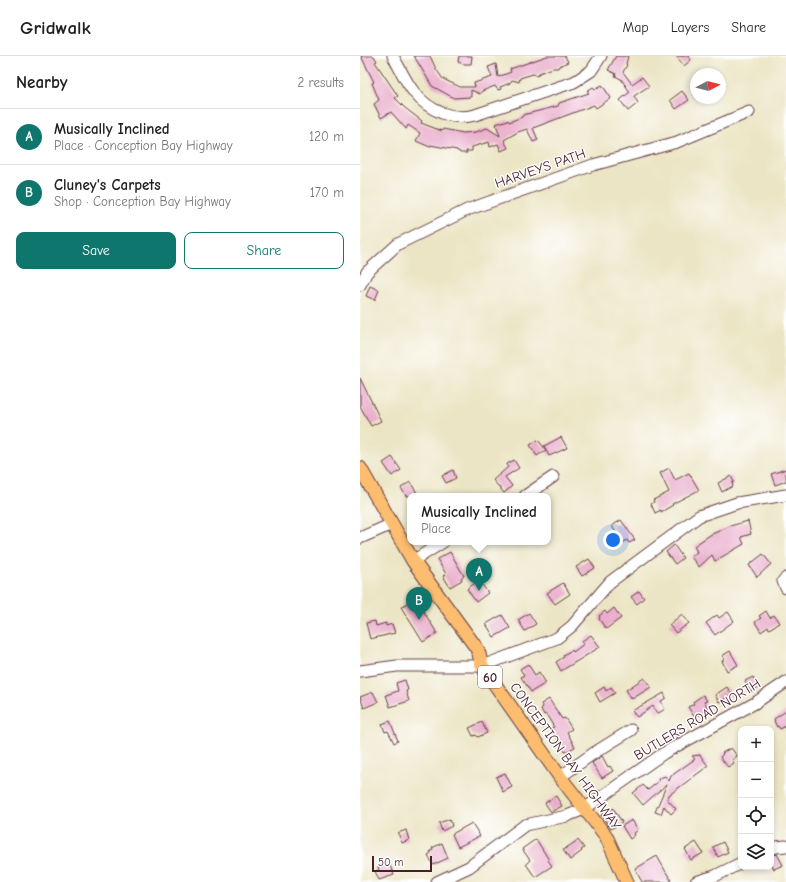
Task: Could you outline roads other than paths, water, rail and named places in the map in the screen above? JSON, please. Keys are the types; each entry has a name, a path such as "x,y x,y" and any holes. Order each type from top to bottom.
{"main road":[{"name":"CONCEPTION BAY HIGHWAY","path":"360,468 413,561 478,650 482,666 560,777 606,836 627,882"}],"street":[{"path":"393,56 421,102 437,111 449,115 464,117 475,115 574,82 591,71 601,56"},
{"name":"HARVEYS PATH","path":"360,285 367,272 398,244 467,210 593,165 677,142 749,112"},
{"path":"529,493 552,477"},
{"path":"360,671 397,666 482,666 556,638 572,626 610,582 699,516 737,502 786,495"},
{"path":"360,538 392,524"},
{"path":"413,561 438,545"},
{"path":"786,578 783,581 786,588"},
{"name":"BUTLERS ROAD NORTH","path":"437,882 469,867 525,825 567,816 584,809 664,753 755,703 786,682"},
{"path":"560,777 594,753 631,730"},
{"path":"774,848 786,846"},
{"path":"696,882 715,876 738,864"}],"place":[{"name":"Musically Inclined","path":"479,591"},
{"name":"Cluney's Carpets","path":"419,620"}]}
